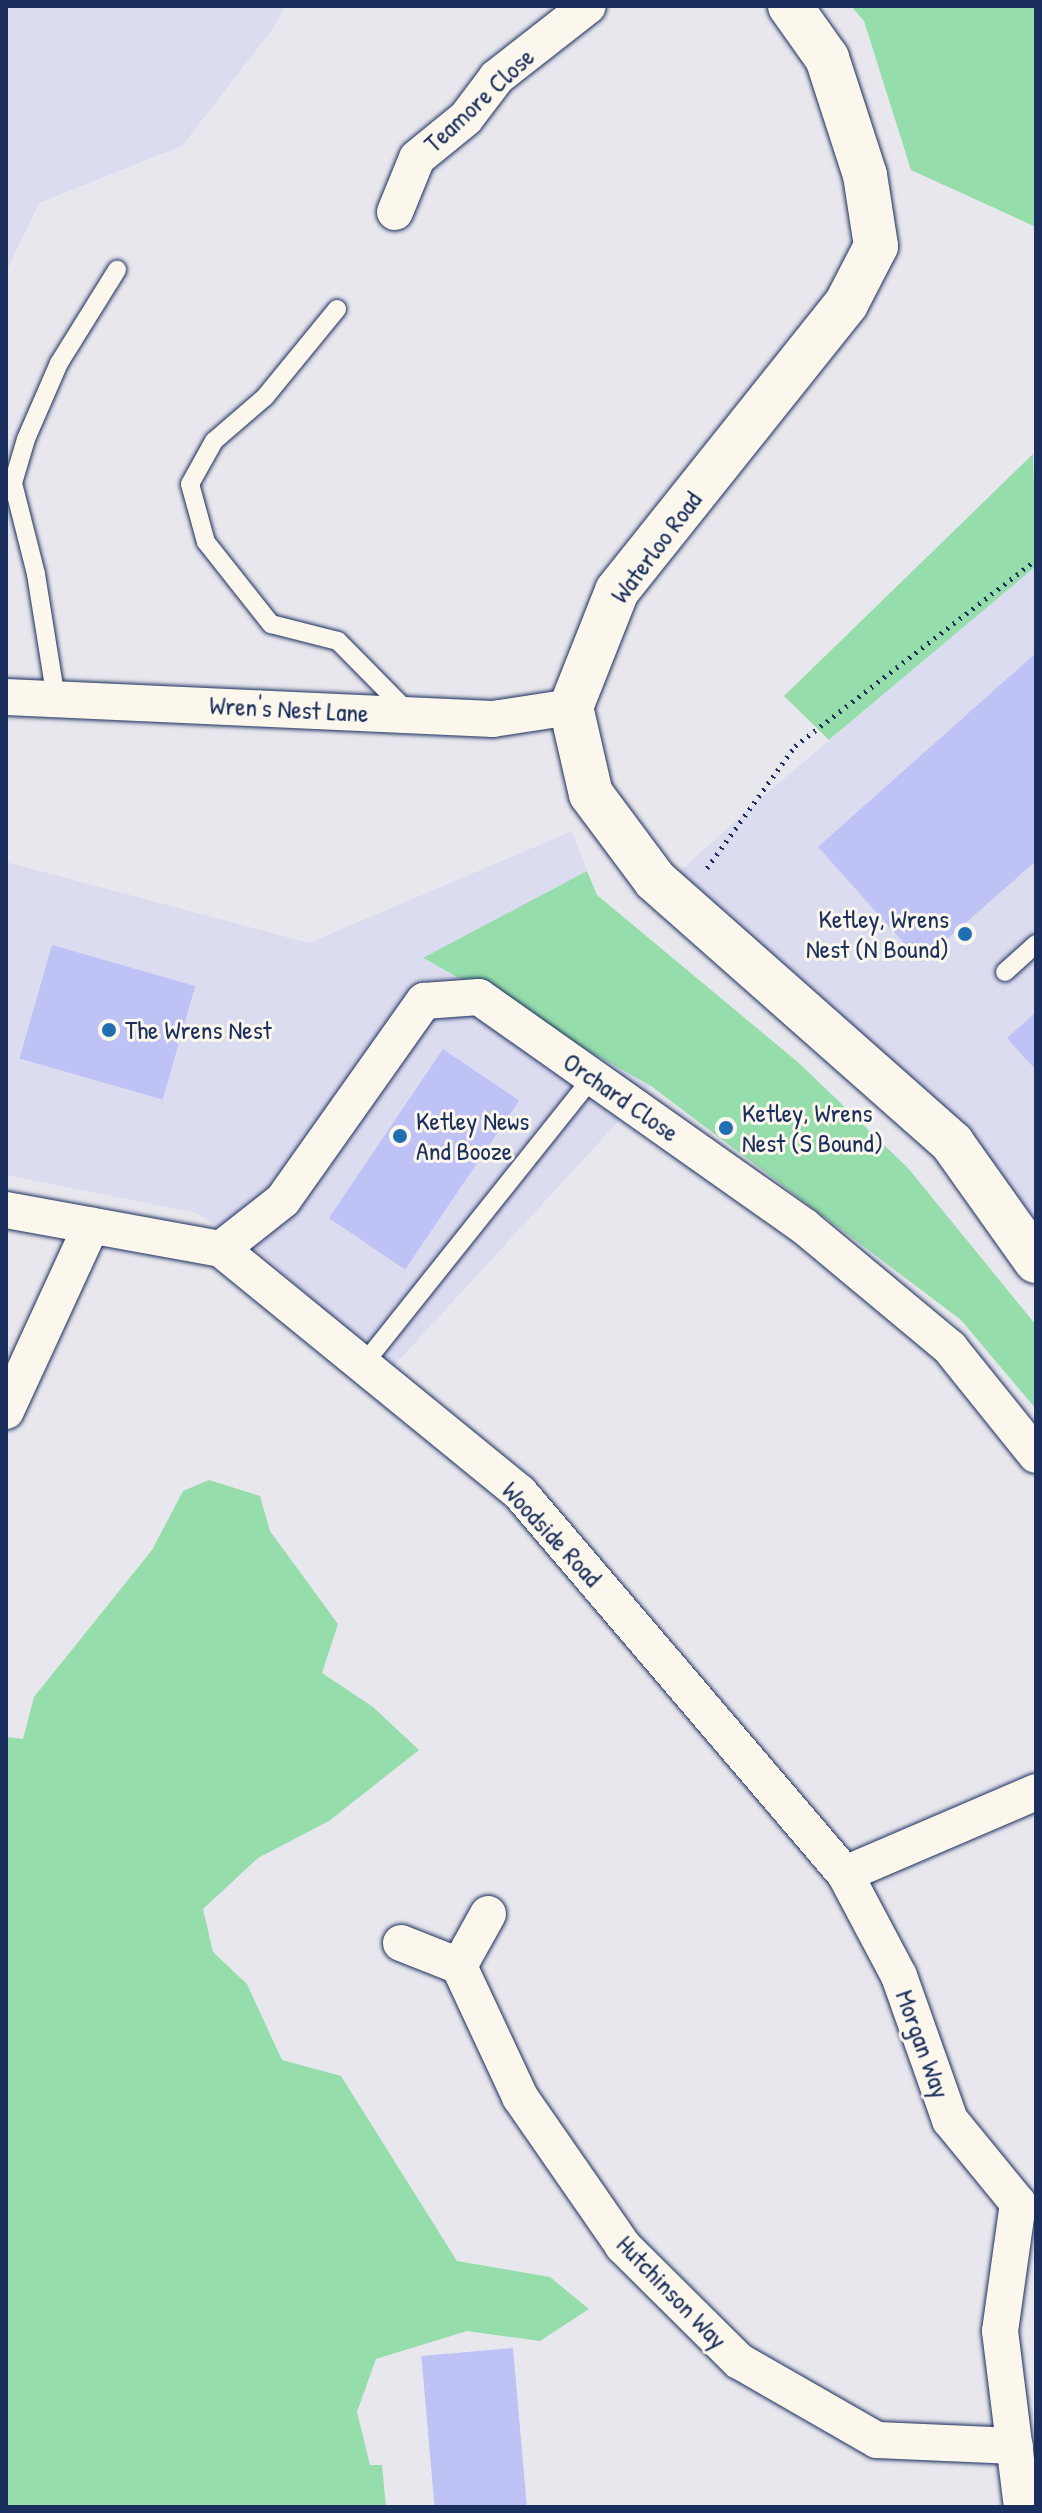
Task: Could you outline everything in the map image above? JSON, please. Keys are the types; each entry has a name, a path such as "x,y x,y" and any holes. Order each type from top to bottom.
{"street":[{"name":"Teamore Close","path":"395,212 417,158 466,118 497,77 588,6"},
{"name":"Waterloo Road","path":"571,707 617,591 846,304 876,246 865,175 827,58 790,6"},
{"name":"Wren's Nest Lane","path":"6,697 493,719 571,707"},
{"path":"571,707 591,794 655,880 952,1143 1036,1261"},
{"name":"Orchard Close","path":"221,1249 283,1200 424,1001 479,997 805,1227 950,1348 1036,1455"},
{"name":"Woodside Road","path":"6,1210 221,1249 520,1493 845,1874"},
{"path":"6,1411 91,1226"},
{"path":"845,1874 1036,1792"},
{"name":"Morgan Way","path":"845,1874 899,1976 950,2120 1027,2203 1000,2331 1022,2507"},
{"path":"401,1943 459,1966 488,1914"},
{"name":"Hutchinson Way","path":"459,1966 520,2097 623,2246 739,2361 877,2440 1015,2446"}],"lane":[{"path":"56,699 36,574 13,483 26,439 59,363 117,270"},
{"path":"337,309 265,397 214,441 190,484 206,542 271,624 338,641 410,715"},
{"path":"1005,972 1036,944"},
{"path":"362,1366 593,1077"}],"path":[{"path":"681,903 795,746 1036,560"}],"shaded area":[{"path":"6,6 286,6 271,31 182,146 39,203 6,272"},
{"path":"1036,566 1036,1231 672,878 768,792"},
{"path":"572,831 587,871 424,959 651,1086 390,1370 264,1256 197,1213 6,1175 6,862 309,943"}],"green space":[{"path":"851,6 1036,6 1036,227 911,170 864,21"},
{"path":"1033,454 1036,566 829,740 784,696"},
{"path":"587,871 597,895 800,1064 908,1168 1036,1325 1036,1409 961,1320 651,1086 423,958"},
{"path":"209,1480 260,1496 270,1531 338,1624 322,1673 373,1707 419,1750 329,1821 258,1858 203,1909 213,1952 247,1984 282,2060 341,2076 457,2261 550,2277 589,2309 540,2341 467,2331 376,2359 357,2412 370,2465 382,2465 386,2507 6,2507 6,1737 23,1739 34,1697 152,1550 183,1491"}],"building":[{"path":"1036,653 1036,861 921,962 818,847"},
{"path":"52,945 195,986 163,1099 19,1058"},
{"path":"1036,1012 1036,1070 1007,1038"},
{"path":"443,1049 519,1100 405,1270 329,1218"},
{"path":"513,2348 527,2507 435,2507 421,2356"}],"place":[{"name":"Ketley, Wrens Nest (N Bound)","path":"965,934"},
{"name":"The Wrens Nest","path":"109,1030"},
{"name":"Ketley, Wrens Nest (S Bound)","path":"726,1128"},
{"name":"Ketley News And Booze","path":"400,1136"}]}
